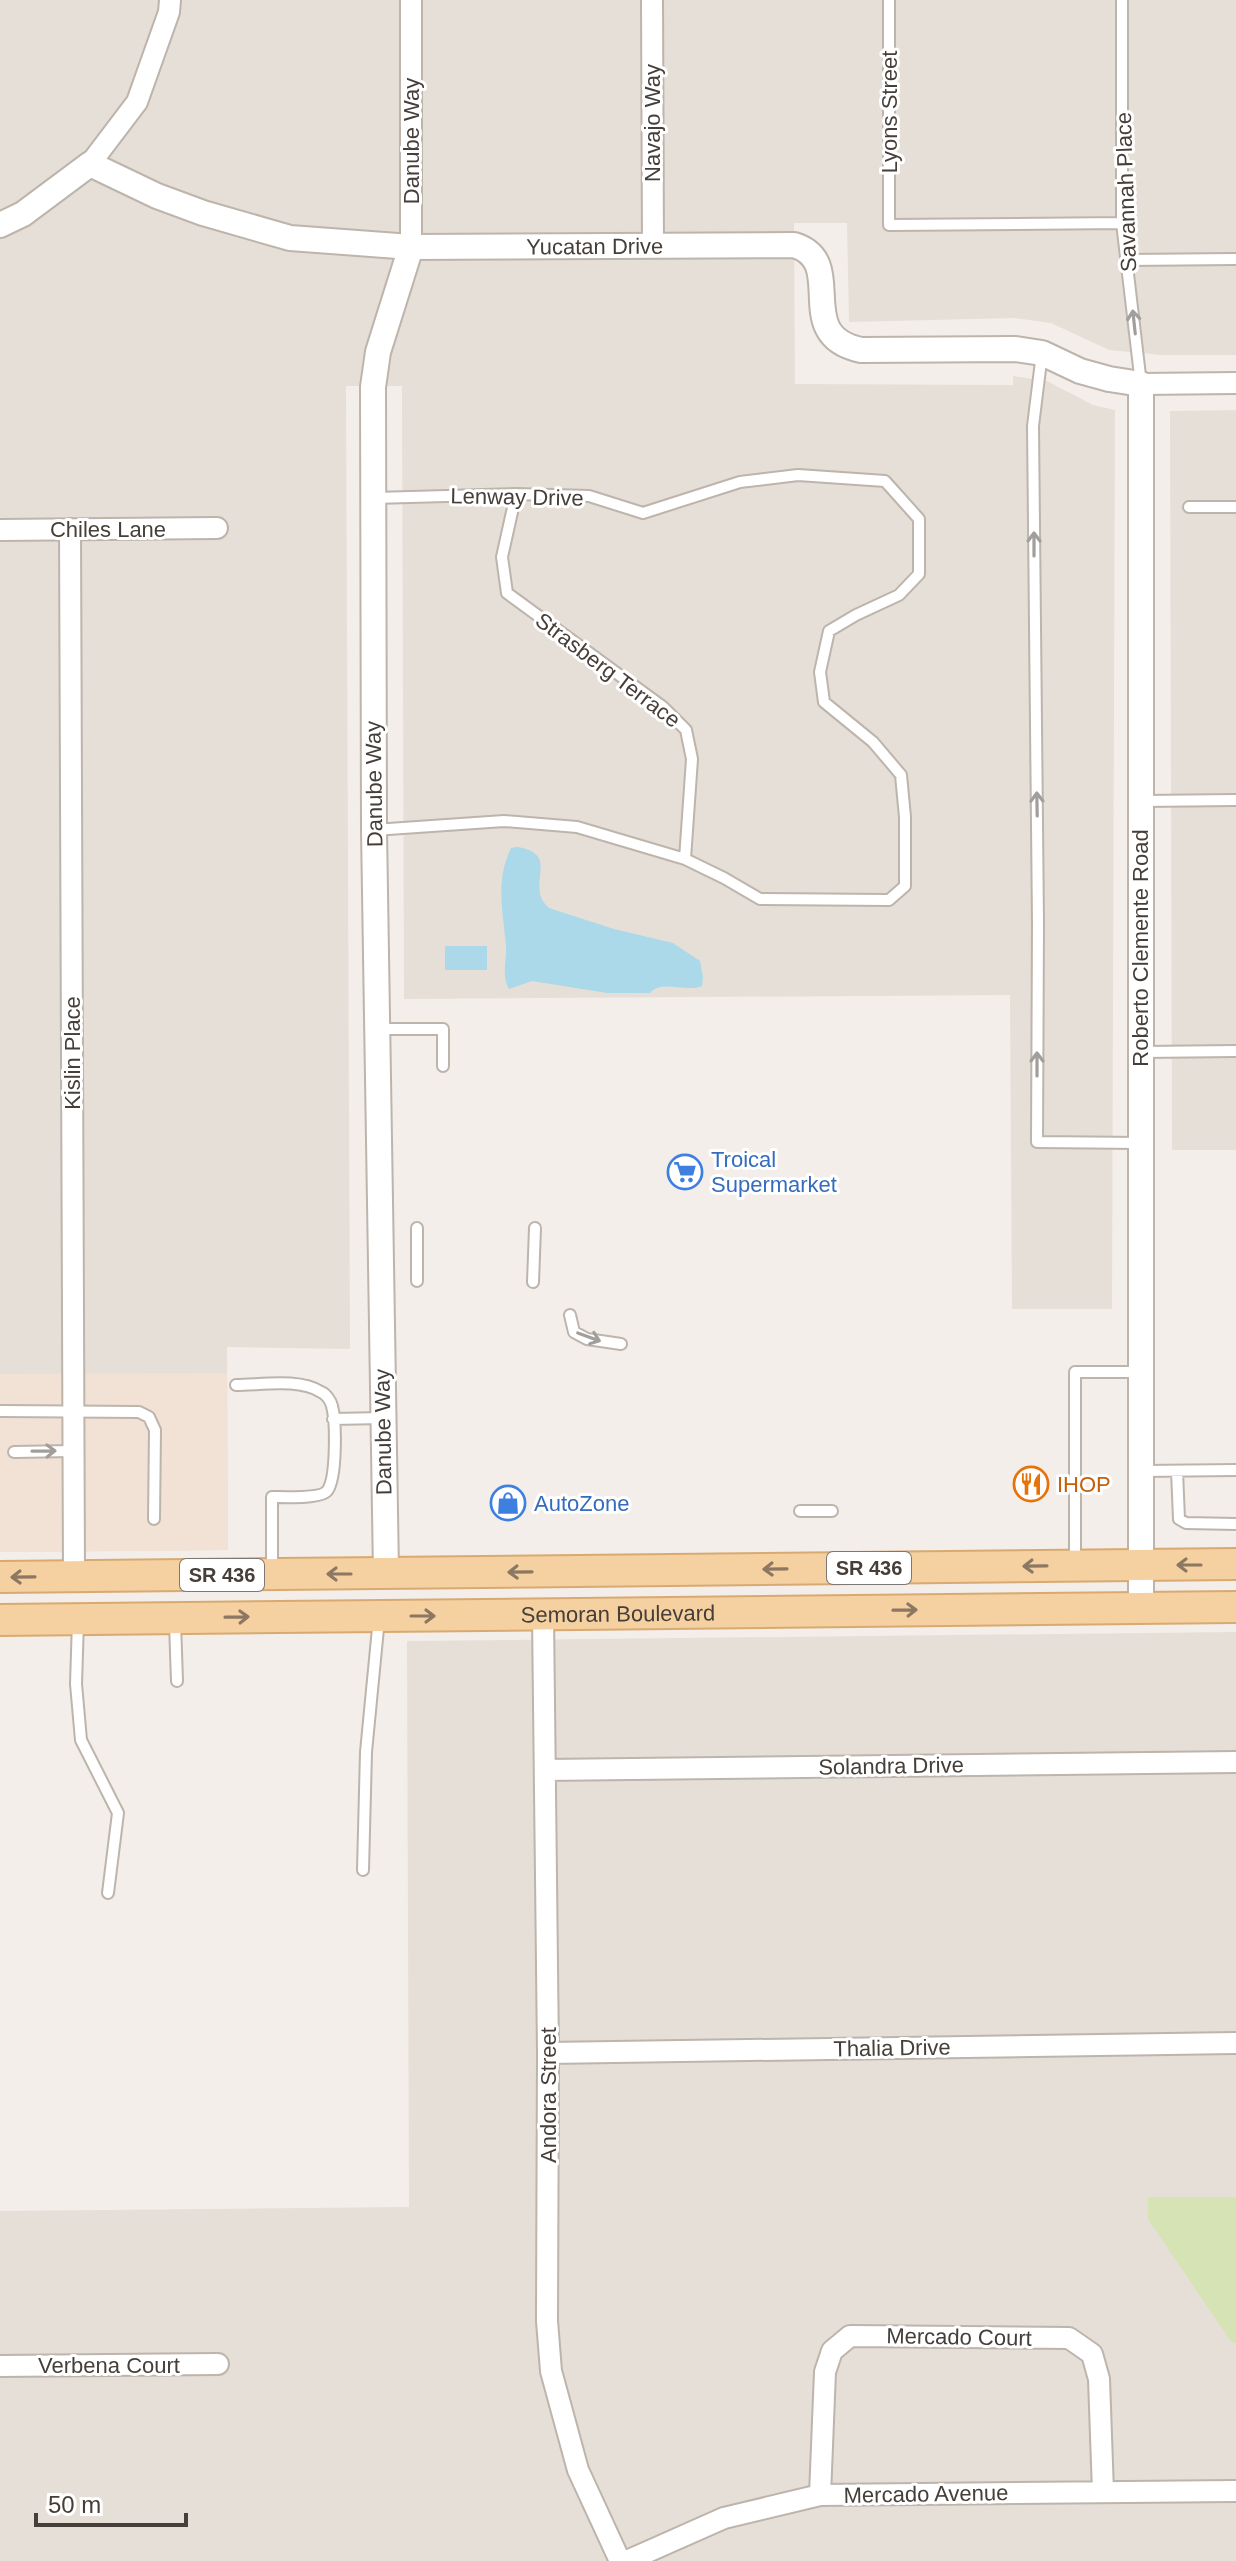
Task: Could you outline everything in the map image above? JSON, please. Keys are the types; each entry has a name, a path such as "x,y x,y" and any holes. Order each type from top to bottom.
{"main road":[{"name":"Semoran Boulevard","path":"0,1577 1236,1564"},
{"path":"317,1617 350,1606 373,1589 386,1573"},
{"path":"379,1616 390,1597 406,1584 445,1573"},
{"name":"Semoran Boulevard","path":"0,1620 1236,1607"}],"street":[{"path":"0,225 23,214 90,164 137,102 169,12 170,0"},
{"name":"Danube Way","path":"386,1573 374,830 373,387 378,352 411,247 411,0"},
{"name":"Navajo Way","path":"652,0 653,246"},
{"name":"Yucatan Drive","path":"90,164 157,196 242,226 290,238 411,247 794,245 806,248 817,260 821,313 826,329 845,347 861,350 1016,349 1042,353 1080,371 1141,384"},
{"path":"1141,384 1236,383"},
{"name":"Roberto Clemente Road","path":"1141,384 1141,1607"},
{"name":"Chiles Lane","path":"0,530 217,528"},
{"name":"Kislin Place","path":"70,529 74,1576"},
{"name":"Andora Street","path":"543,1615 548,2053 547,2321 551,2371 578,2470 620,2561"},
{"name":"Solandra Drive","path":"545,1770 1236,1762"},
{"name":"Thalia Drive","path":"548,2053 1236,2043"},
{"name":"Mercado Court","path":"820,2495 825,2372 832,2351 850,2336 1069,2338 1092,2354 1099,2379 1103,2492"},
{"name":"Verbena Court","path":"0,2366 218,2364"},
{"name":"Mercado Avenue","path":"627,2561 724,2518 820,2495 1236,2491"}],"lane":[{"name":"Lyons Street","path":"889,0 889,225 1122,223"},
{"name":"Savannah Place","path":"1122,0 1122,223 1141,384"},
{"path":"1126,260 1236,259"},
{"path":"1042,353 1033,426 1037,1142 1141,1143"},
{"name":"Lenway Drive","path":"372,498 516,494 589,496 643,513 740,482 798,475 885,481 919,519 919,574 899,595 829,631 820,672 824,702 873,742 901,775 905,817 905,886 889,900 760,899 685,859"},
{"name":"Strasberg Terrace","path":"516,494 502,557 507,593 663,707 686,730 692,759 685,859"},
{"path":"1189,507 1236,507"},
{"path":"1140,801 1236,800"},
{"path":"374,830 504,821 577,827 685,859"},
{"path":"377,1029 443,1029 443,1066"},
{"path":"1141,1052 1236,1051"},
{"path":"417,1228 417,1281"},
{"path":"533,1282 535,1228"},
{"path":"570,1315 574,1332 587,1339 621,1344"},
{"path":"1075,1566 1075,1372 1141,1372"},
{"path":"236,1385 304,1385 323,1392 332,1403 333,1464 326,1491 319,1495 272,1497 272,1574"},
{"path":"0,1411 139,1412 149,1417 155,1430 154,1519"},
{"path":"333,1419 383,1418"},
{"path":"14,1452 73,1451"},
{"path":"1141,1471 1236,1470"},
{"path":"1177,1471 1179,1519 1186,1523 1236,1524"},
{"path":"800,1511 832,1511"},
{"path":"363,1870 366,1752 379,1616"},
{"path":"175,1618 177,1681"},
{"path":"78,1619 76,1684 81,1740 118,1813 108,1893"}],"shaded area":[{"path":"0,0 1236,0 1236,355 1161,355 1109,350 1051,323 1015,318 849,322 847,223 794,223 795,384 1013,385 1013,376 1047,381 1093,405 1115,410 1112,1309 1012,1309 1010,995 404,999 402,386 346,386 350,1349 227,1347 228,1550 0,1552"},
{"path":"1236,410 1236,1150 1172,1150 1170,411"},
{"path":"227,1373 228,1550 0,1552 0,1374"},
{"path":"1236,1632 1236,2561 0,2561 0,2211 409,2207 407,1641"}],"green space":[{"path":"1148,2197 1236,2197 1236,2343 1232,2343 1148,2219"}],"water":[{"path":"517,847 538,856 540,890 549,908 614,929 673,943 700,961 702,986 667,986 650,993 607,993 532,981 509,989 505,973 502,884 506,860 511,848"},
{"path":"445,946 487,946 487,970 445,970"}],"place":[{"name":"Troical Supermarket","path":"685,1172"},
{"name":"IHOP","path":"1031,1484"},
{"name":"AutoZone","path":"508,1503"}]}
